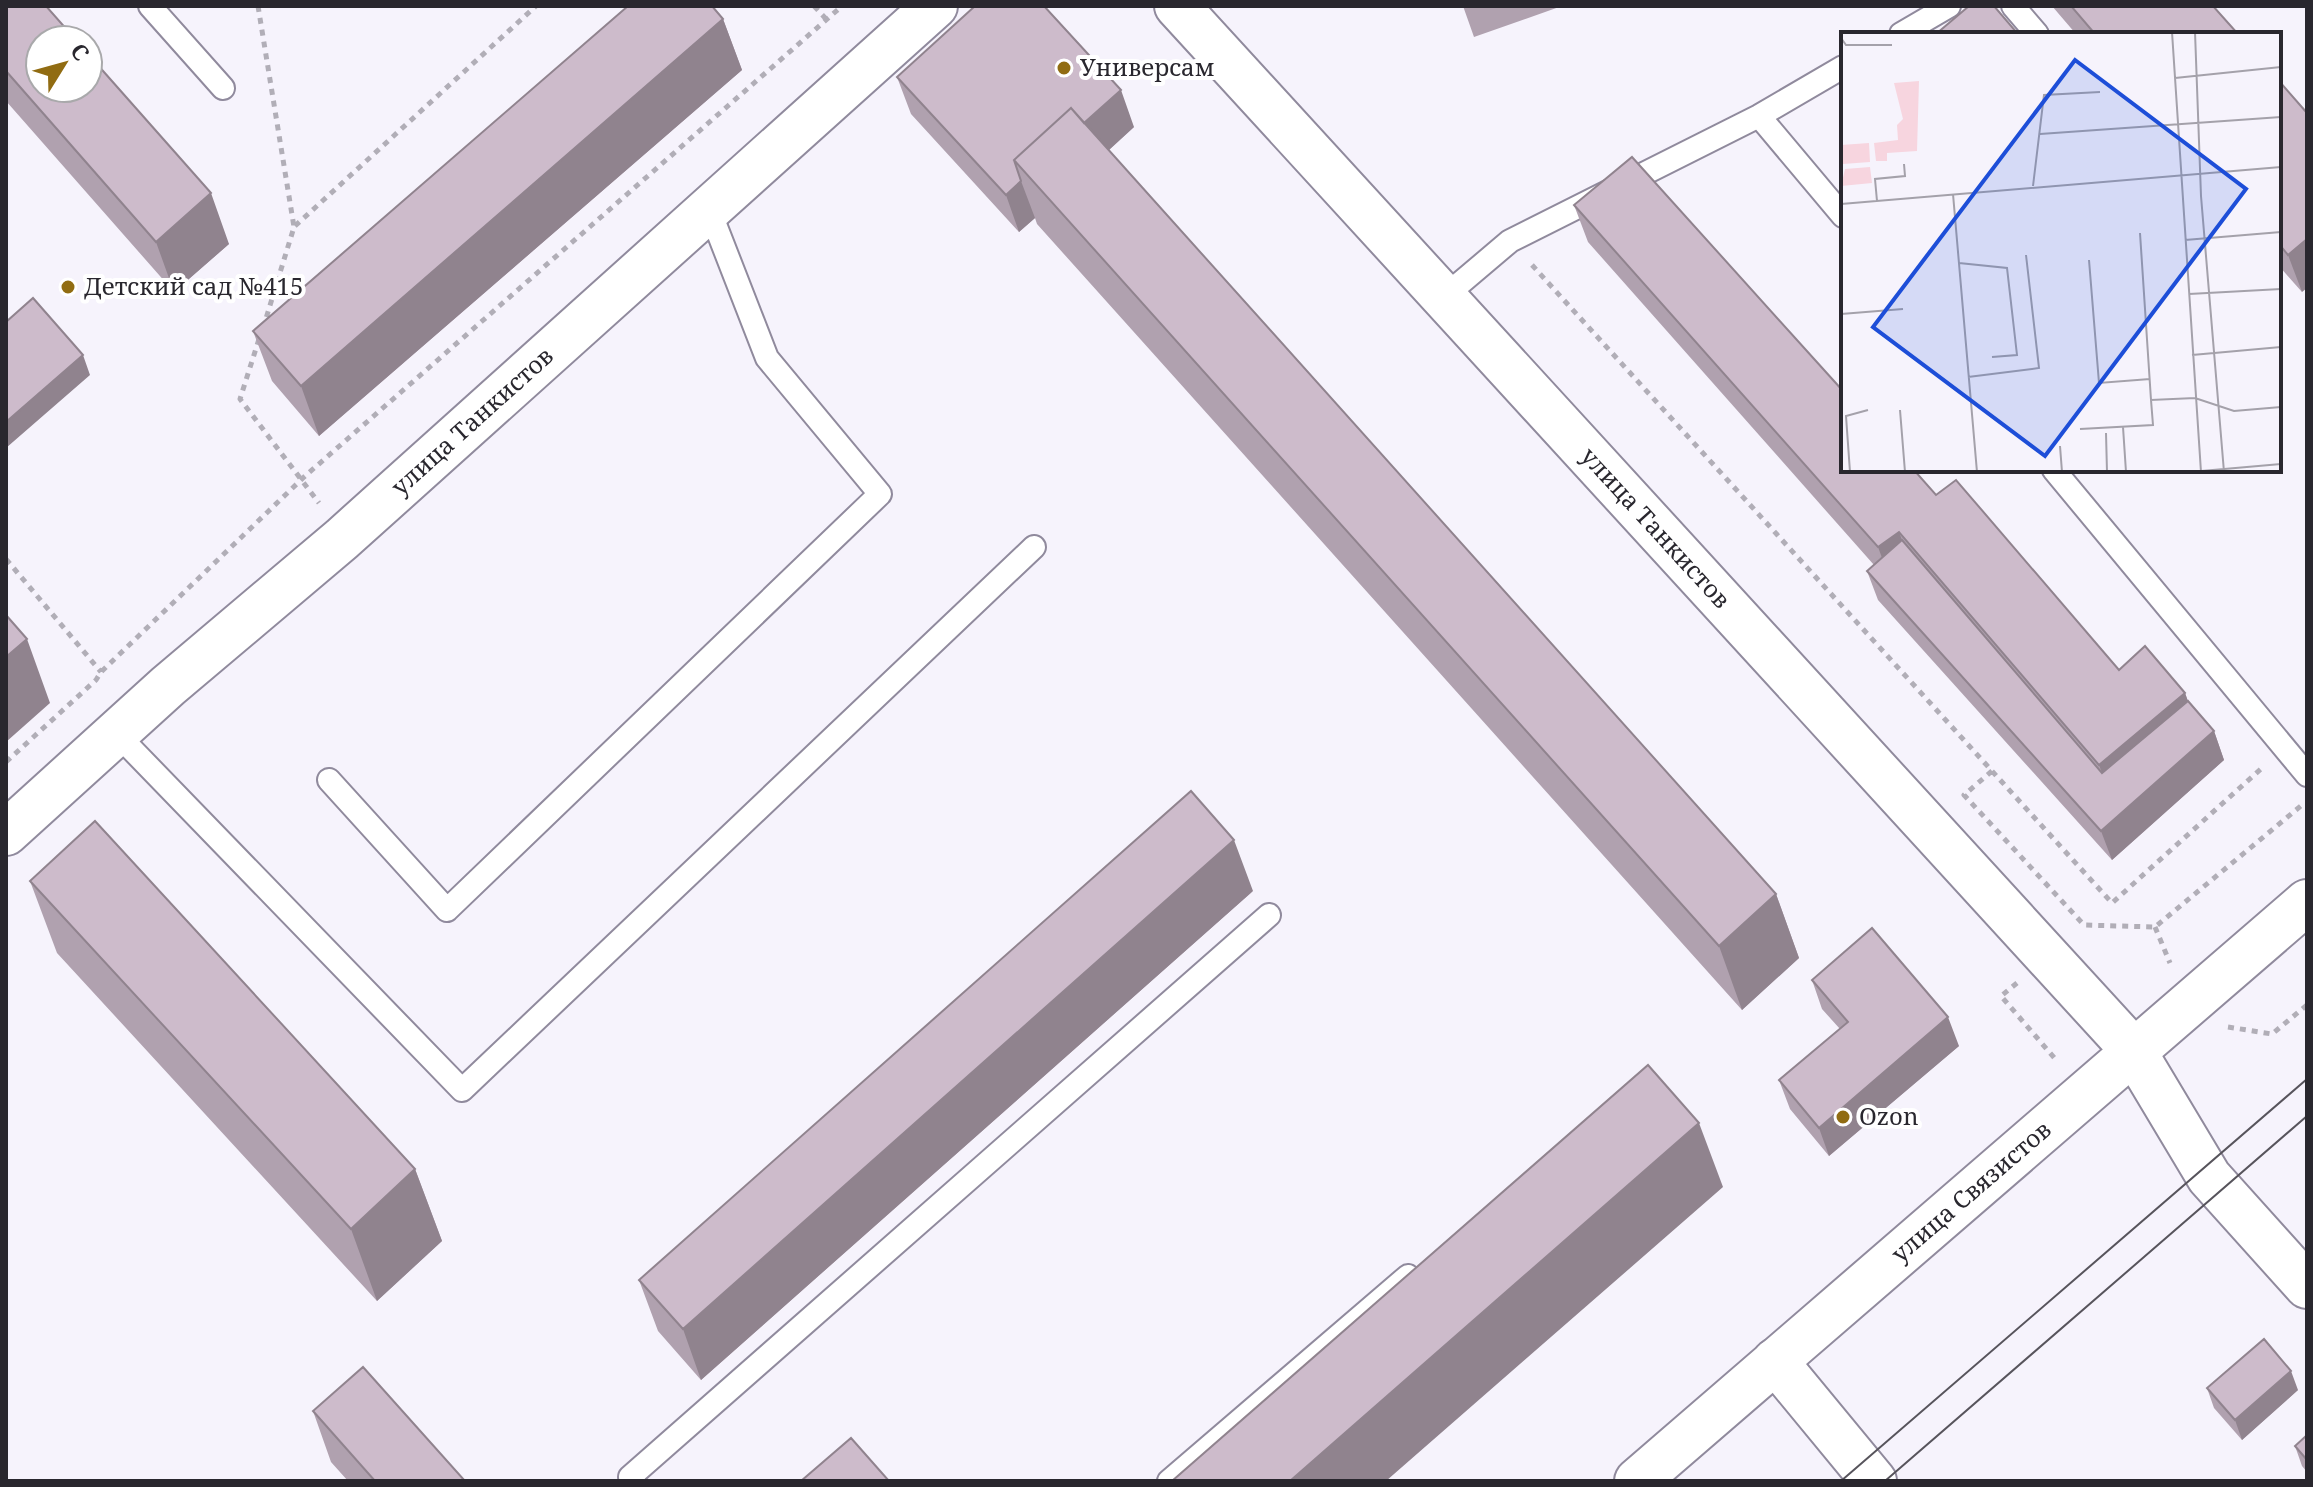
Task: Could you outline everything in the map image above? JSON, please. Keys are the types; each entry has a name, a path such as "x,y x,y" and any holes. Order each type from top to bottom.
{"street":[{"name":"улица Танкистов","path":"6,833 116,733 342,539 935,6"},
{"name":"улица Танкистов","path":"1177,6 2133,1050 2209,1177 2307,1286"},
{"name":"улица Связистов","path":"1637,1481 2307,902"},
{"path":"1775,1361 1874,1481"}],"lane":[{"path":"150,6 223,88"},
{"path":"1904,32 1949,6"},
{"path":"2013,6 2035,32"},
{"path":"1445,296 1510,241 1759,116 1841,68"},
{"path":"1759,116 1841,214"},
{"path":"329,780 447,910 880,494 767,358 709,209"},
{"path":"2056,472 2307,775"},
{"path":"116,733 462,1090 1034,547"},
{"path":"634,1481 630,1477 1269,915"},
{"path":"1169,1481 1429,1257"}],"path":[{"path":"258,6 294,227 240,399 304,477 342,539"},
{"path":"294,227 536,6"},
{"path":"814,6 827,20"},
{"path":"6,762 96,680 304,477 842,6"},
{"path":"1510,241 2112,903 2285,748"},
{"path":"6,559 101,672"},
{"path":"1992,771 1964,795 2084,925 2155,927 2307,800"}],"building":[{"path":"6,6 46,6 62,24 24,24 24,92 6,71"},
{"path":"628,6 712,6 723,19 301,386 253,331"},
{"path":"975,6 1044,6 1121,90 1084,123 1071,108 1014,160 1021,181 1006,195 897,77"},
{"path":"1969,6 1994,6 2016,32 1938,32"},
{"path":"2071,6 2213,6 2236,32 2093,32"},
{"path":"104,72 211,193 156,242 35,104 104,104"},
{"path":"2281,83 2307,113 2307,239 2288,255 2281,246"},
{"path":"1071,108 1776,894 1719,946 1014,160"},
{"path":"1632,157 1841,389 1841,472 1916,472 1936,495 1956,480 2119,670 2145,646 2185,693 2099,765 1899,532 1878,547 1574,205"},
{"path":"33,298 83,355 6,422 6,322"},
{"path":"1902,540 2102,773 2188,701 2214,731 2101,831 1867,571"},
{"path":"6,615 27,639 6,657"},
{"path":"1191,791 1234,840 683,1329 639,1280"},
{"path":"95,821 415,1169 351,1229 30,881"},
{"path":"1872,928 1948,1017 1819,1128 1779,1080 1848,1022 1812,980"},
{"path":"1648,1065 1699,1123 1290,1481 1172,1481"},
{"path":"2264,1339 2291,1371 2235,1420 2207,1388"},
{"path":"363,1367 465,1481 375,1481 313,1411"},
{"path":"2307,1435 2307,1460 2295,1446"},
{"path":"851,1438 889,1481 801,1481"}],"tram line":[{"path":"1841,1481 2307,1079"},
{"path":"1885,1481 2307,1116"}],"place":[{"name":"Универсам","path":"1064,68"},
{"name":"Детский сад №415","path":"68,287"},
{"name":"Ozon","path":"1843,1117"}]}
